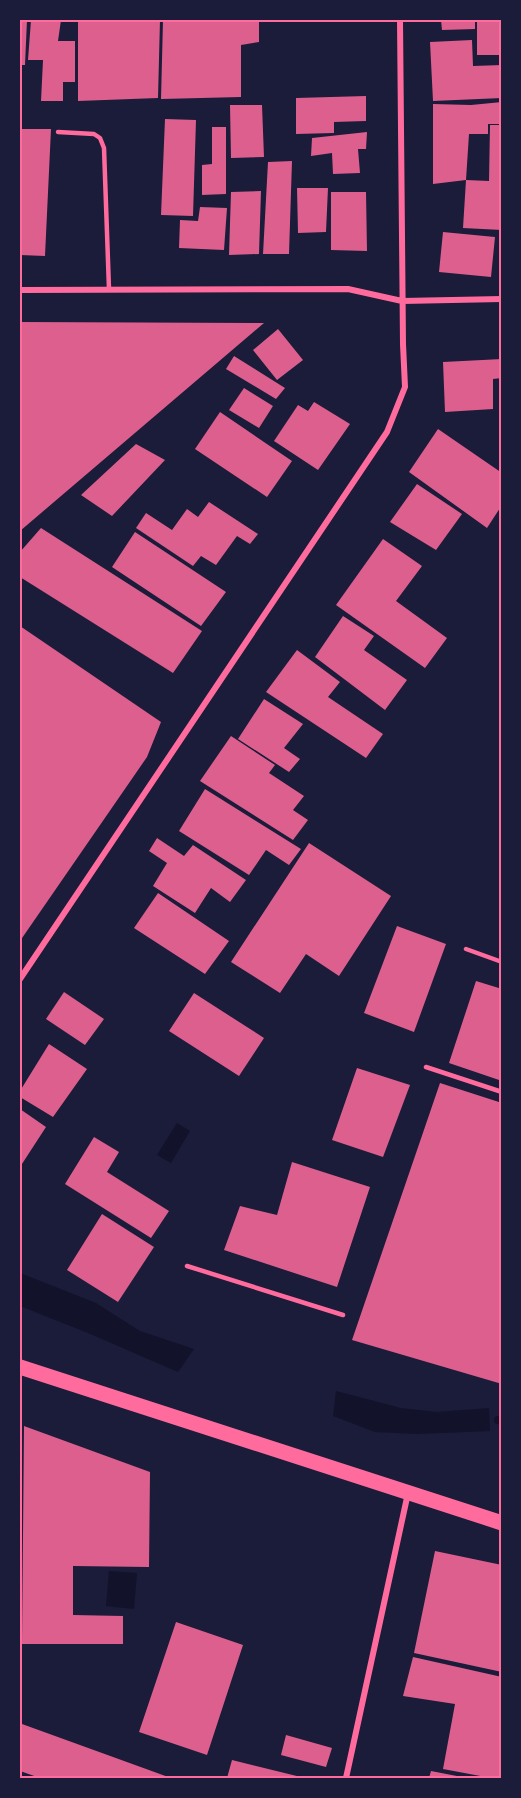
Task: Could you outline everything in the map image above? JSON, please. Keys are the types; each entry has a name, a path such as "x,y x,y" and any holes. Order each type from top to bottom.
{"main road":[{"path":"20,1367 501,1523"}],"street":[{"path":"20,979 387,432 405,387 402,301 400,20"},
{"path":"20,290 348,289 402,301 501,299"},
{"path":"346,1779 408,1492"}],"lane":[{"path":"58,132 94,134 100,138 104,148 109,290"},
{"path":"466,949 501,962"},
{"path":"426,1067 501,1092"},
{"path":"187,1266 343,1315"}],"shaded area":[{"path":"177,1123 190,1131 171,1163 157,1155"},
{"path":"20,1273 96,1303 140,1331 194,1349 178,1372 20,1306"},
{"path":"336,1391 401,1408 437,1412 489,1408 490,1431 417,1434 375,1432 333,1416"},
{"path":"109,1571 137,1573 134,1609 106,1606"}],"building":[{"path":"20,20 27,20 25,65 20,65"},
{"path":"31,20 61,20 58,41 75,41 75,82 63,82 63,101 41,101 43,60 28,60"},
{"path":"78,20 160,20 158,98 78,101"},
{"path":"163,20 259,20 259,42 241,45 241,97 161,99"},
{"path":"441,20 475,20 475,29 442,30"},
{"path":"477,20 502,20 502,55 477,55"},
{"path":"472,40 473,66 502,65 502,98 433,101 430,42"},
{"path":"366,96 366,121 334,122 334,133 296,134 296,98"},
{"path":"502,102 502,124 488,124 488,134 469,134 466,180 433,184 433,104 471,105"},
{"path":"230,105 262,105 264,157 231,158"},
{"path":"165,119 196,120 193,216 161,215"},
{"path":"490,125 502,125 502,230 463,228 466,180 489,181"},
{"path":"212,127 226,127 226,194 202,195 202,165 212,164"},
{"path":"20,129 51,129 45,256 20,255"},
{"path":"367,132 366,149 358,149 360,173 333,174 332,153 311,156 312,138"},
{"path":"292,161 289,254 263,254 268,162"},
{"path":"297,188 328,188 326,232 298,233"},
{"path":"261,191 259,254 229,255 231,192"},
{"path":"331,192 366,192 367,251 331,250"},
{"path":"200,207 227,208 224,250 179,248 180,220 198,221"},
{"path":"443,232 495,237 491,277 439,272"},
{"path":"20,322 264,323 20,531"},
{"path":"278,329 303,360 277,380 253,350"},
{"path":"234,356 285,388 276,399 226,369"},
{"path":"502,359 502,378 493,379 493,409 445,412 443,362"},
{"path":"244,388 273,406 259,428 229,410"},
{"path":"314,402 350,424 318,470 274,441 298,405 308,411"},
{"path":"220,412 292,461 267,497 195,449"},
{"path":"438,429 502,473 502,505 487,528 409,472"},
{"path":"136,444 165,460 112,516 81,495"},
{"path":"417,484 462,514 436,550 390,522"},
{"path":"209,502 258,534 250,544 237,536 216,565 201,556 193,566 136,528 146,513 172,530 187,509 198,517"},
{"path":"41,528 202,631 173,673 20,577 20,552"},
{"path":"135,532 226,592 201,626 112,567"},
{"path":"383,539 422,566 396,601 447,638 425,668 336,605"},
{"path":"343,616 374,636 364,650 407,680 385,710 315,657"},
{"path":"20,626 161,722 147,757 20,941"},
{"path":"297,650 340,682 328,697 383,734 366,758 266,692"},
{"path":"264,699 303,724 284,748 300,759 289,772 238,739"},
{"path":"231,736 275,765 269,773 304,796 293,810 308,820 293,840 200,781"},
{"path":"205,789 301,849 289,865 266,850 249,875 179,831"},
{"path":"157,838 184,856 193,845 246,880 230,902 211,888 195,913 153,886 167,863 149,851"},
{"path":"309,843 391,896 339,976 306,954 280,993 231,962"},
{"path":"158,893 229,941 205,974 134,928"},
{"path":"397,926 446,944 414,1032 364,1013"},
{"path":"476,981 502,989 502,1081 449,1063"},
{"path":"64,992 104,1019 85,1045 46,1019"},
{"path":"194,993 264,1038 239,1076 169,1031"},
{"path":"49,1044 87,1069 53,1117 20,1097 20,1091"},
{"path":"357,1068 410,1085 383,1157 332,1140"},
{"path":"440,1083 502,1103 502,1384 352,1340"},
{"path":"20,1109 46,1127 20,1167"},
{"path":"94,1137 119,1152 107,1172 169,1211 151,1238 65,1184"},
{"path":"292,1162 370,1187 337,1287 224,1250 240,1206 277,1215"},
{"path":"102,1214 154,1247 118,1302 67,1270"},
{"path":"24,1426 150,1472 149,1567 73,1566 73,1615 123,1616 123,1644 22,1644"},
{"path":"435,1551 502,1565 502,1672 414,1653"},
{"path":"176,1622 243,1645 207,1755 139,1732"},
{"path":"413,1657 502,1677 502,1778 443,1769 455,1704 403,1696"},
{"path":"22,1724 171,1778 40,1778 20,1771"},
{"path":"286,1735 332,1748 326,1767 281,1755"},
{"path":"232,1760 305,1778 227,1778"},
{"path":"431,1771 462,1777 462,1778 429,1778"}],"waterway":[{"path":"498,1420 502,1421"}]}
